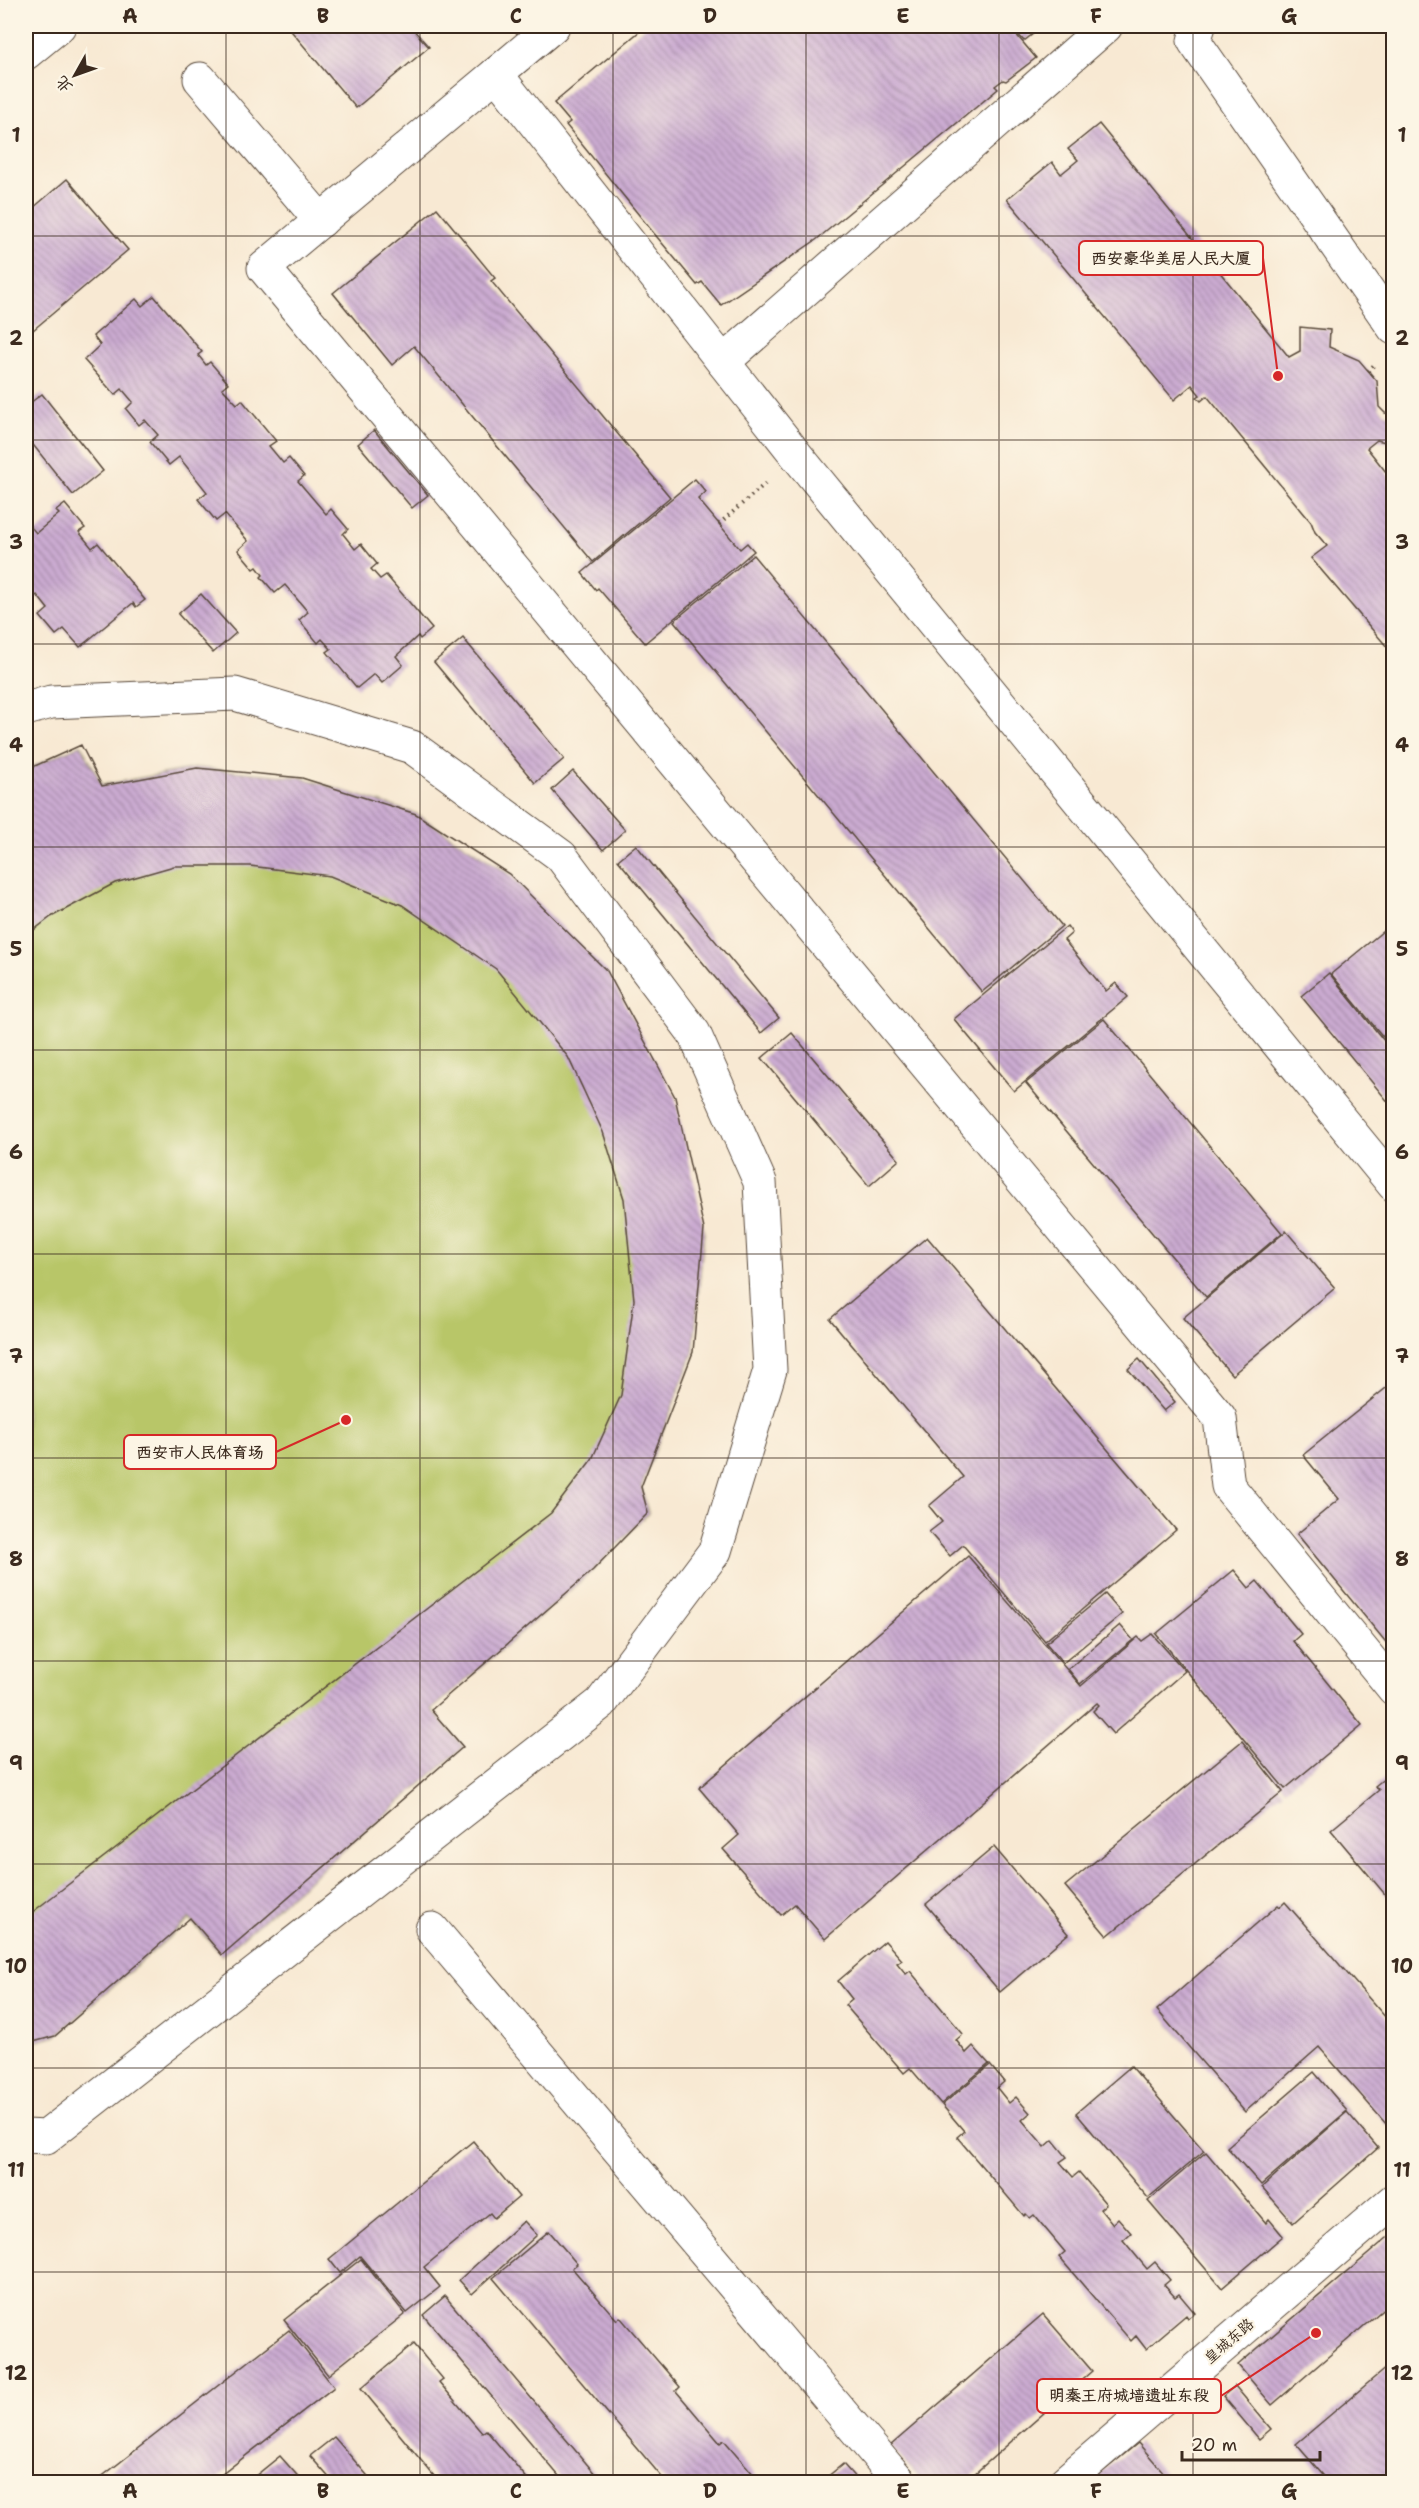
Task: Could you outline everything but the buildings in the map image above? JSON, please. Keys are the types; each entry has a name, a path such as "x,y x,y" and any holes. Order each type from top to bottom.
{"street":[{"path":"26,53 59,26"},
{"path":"553,26 264,268 1220,1418 1228,1486 1394,1689"},
{"path":"723,362 1106,26"},
{"path":"1199,26 1194,41 1394,328"},
{"path":"496,74 797,456 1394,1185"},
{"path":"200,79 321,221"},
{"path":"26,709 51,702 235,694 412,747 561,856 694,1033 760,1182 770,1370 715,1551 601,1703 46,2137 26,2136"},
{"path":"432,1929 900,2482"},
{"name":"皇城东路","path":"1065,2482 1394,2200"}],"path":[{"path":"719,524 797,456"}],"green space":[{"path":"81,745 102,785 197,768 302,778 416,814 509,874 704,1229 693,1352 641,1487 648,1513 593,1570 431,1710 463,1747 222,1955 190,1919 55,2036 26,2044 26,770"}],"place":[{"name":"西安豪华美居人民大厦","path":"1278,376"},
{"name":"西安市人民体育场","path":"346,1420"},
{"name":"明秦王府城墙遗址东段","path":"1316,2333"}]}
